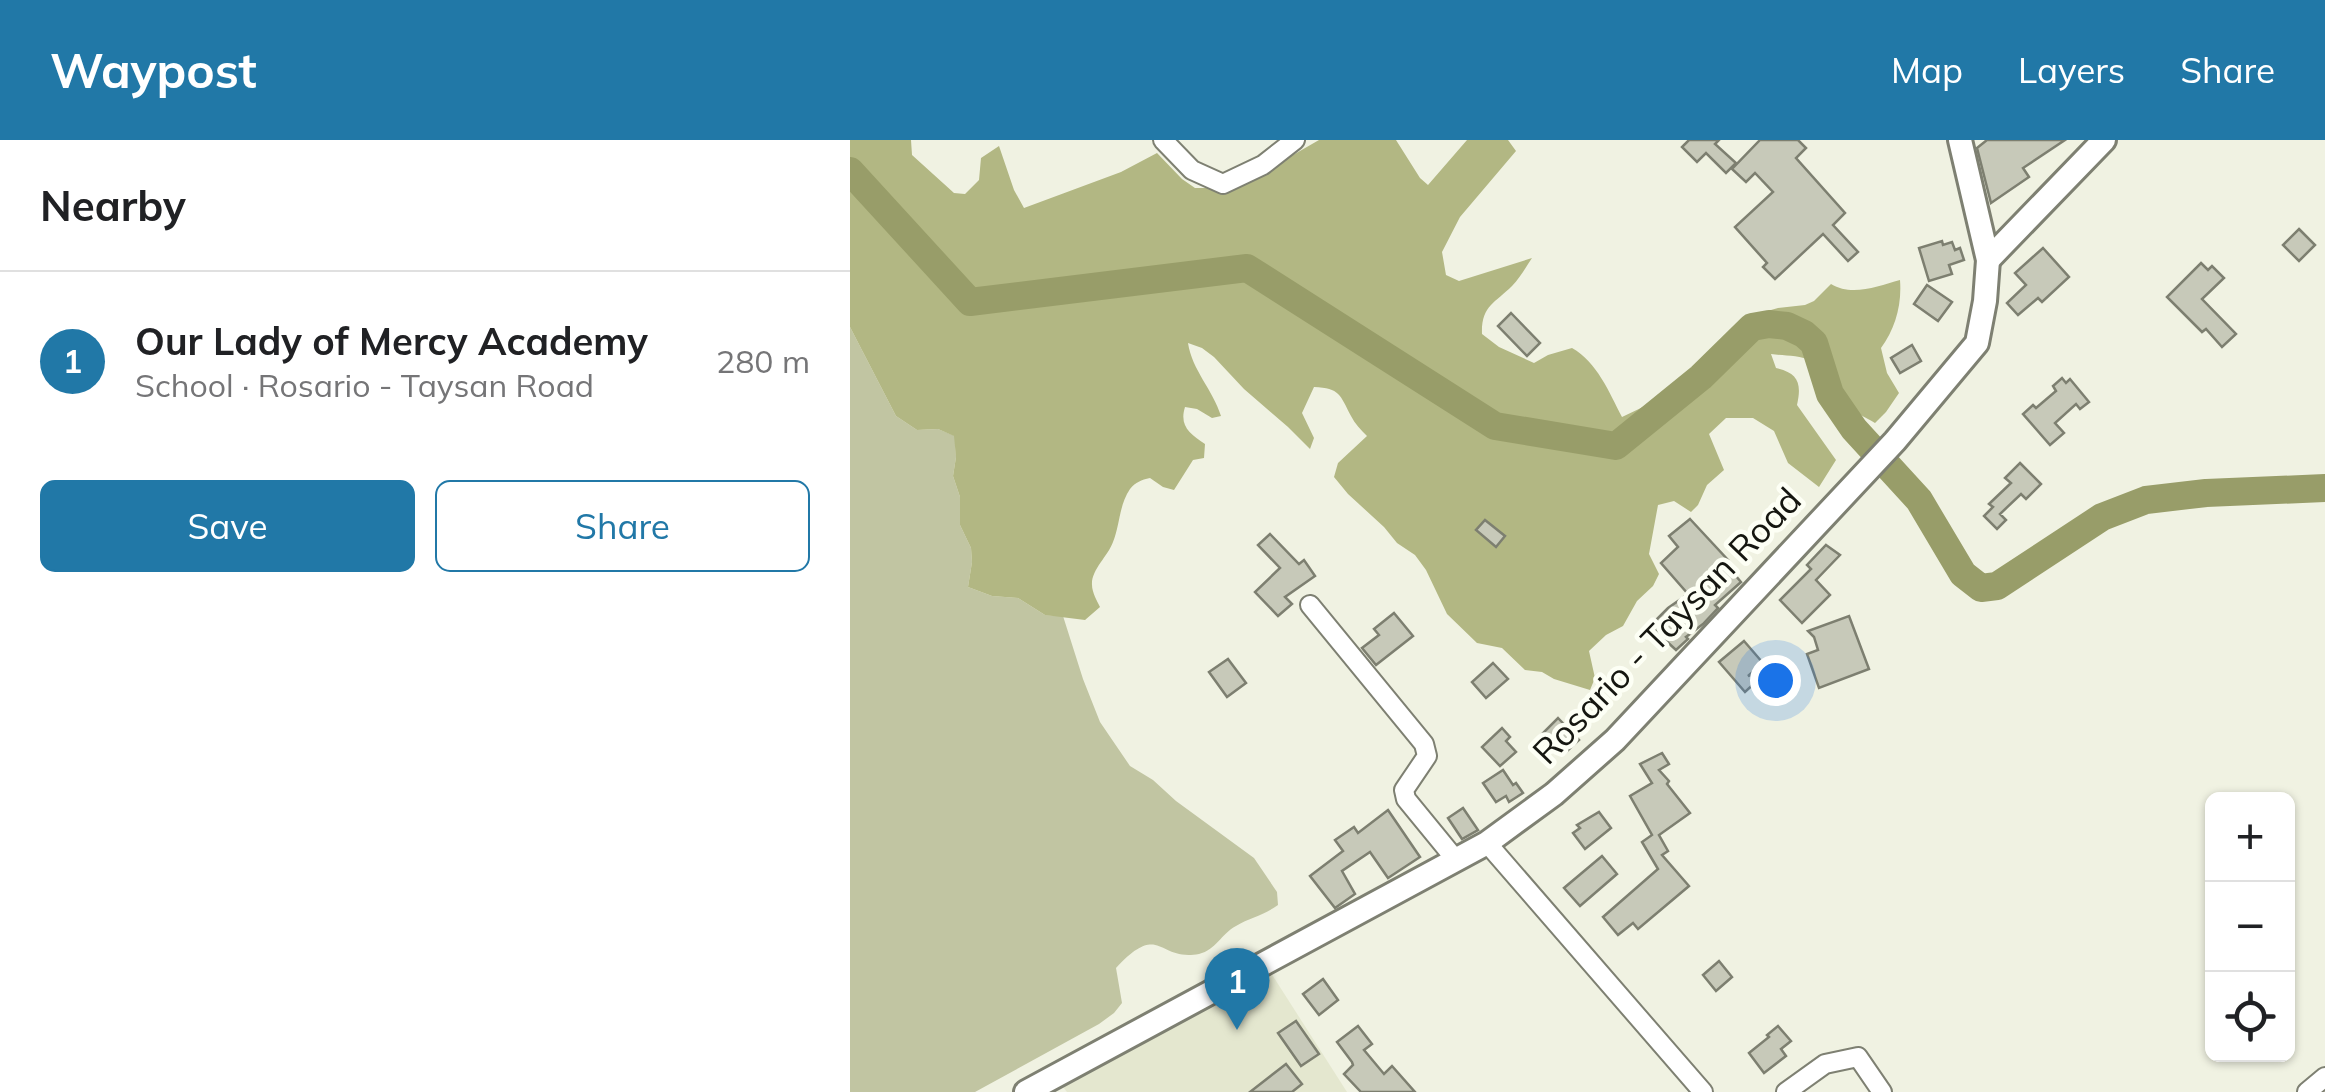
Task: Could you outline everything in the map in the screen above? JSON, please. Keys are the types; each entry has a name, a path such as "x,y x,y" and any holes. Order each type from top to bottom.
{"main road":[{"name":"Rosario - Taysan Road","path":"1026,1092 1487,843 1554,794 1615,740 1895,441 1977,343 1986,301 1988,260 1960,140"},
{"path":"1988,260 2104,140"}],"street":[{"path":"1163,140 1192,170 1223,184 1263,164 1295,140"},
{"path":"1310,605 1424,744 1426,756 1404,790 1406,799 1456,860"},
{"path":"1487,843 1703,1092"},
{"path":"1786,1092 1825,1064 1858,1058 1882,1092"},
{"path":"2307,1092 2325,1077"}],"shaded area":[{"path":"850,327 896,416 917,430 938,429 955,436 953,476 960,497 960,525 971,548 968,587 992,596 1018,598 1045,615 1063,616 1100,722 1130,766 1254,858 1277,892 1278,905 1231,929 1205,952 1185,955 1151,945 1131,954 1116,968 1122,1003 1114,1013 975,1092 850,1092"},
{"path":"1271,973 1347,1092 1067,1092 1063,1087"}],"green space":[{"path":"850,140 911,140 912,155 954,193 965,194 979,180 981,158 999,146 1024,208 1121,172 1157,153 1195,188 1223,188 1255,177 1319,140 1396,140 1428,185 1467,140 1508,140 1516,151 1460,217 1442,252 1446,275 1459,281 1532,258 1518,280 1490,306 1484,317 1482,334 1499,347 1534,363 1572,348 1595,369 1622,417 1664,397 1757,314 1805,305 1831,284 1856,290 1900,280 1896,316 1881,348 1887,373 1899,393 1875,423 1850,407 1818,365 1802,358 1771,354 1776,368 1797,380 1797,405 1836,460 1819,487 1788,463 1774,431 1753,418 1726,418 1709,434 1724,470 1707,485 1698,505 1691,512 1674,501 1658,505 1649,554 1659,574 1623,626 1589,651 1595,678 1590,690 1542,672 1525,670 1502,648 1477,643 1447,614 1415,555 1397,543 1334,477 1338,463 1367,436 1338,394 1314,387 1302,413 1314,438 1310,449 1214,357 1188,343 1221,416 1212,418 1185,407 1185,424 1205,444 1204,458 1193,460 1174,490 1150,478 1130,489 1113,542 1092,579 1100,607 1085,620 1045,615 1018,598 992,596 968,587 971,548 960,525 960,497 953,476 954,436 938,429 917,430 896,416 850,327"}],"building":[{"path":"1689,140 1719,140 1715,144 1736,163 1726,173 1706,153 1697,162 1682,147"},
{"path":"1760,140 1798,140 1806,148 1796,158 1845,213 1833,225 1858,252 1848,261 1823,234 1775,279 1763,267 1767,263 1735,227 1773,192 1755,173 1746,182 1732,169"},
{"path":"1987,140 2065,140 2023,168 2029,177 1991,203 1977,148"},
{"path":"2299,229 2315,245 2299,261 2283,245"},
{"path":"1942,241 1943,245 1952,242 1955,250 1960,248 1964,260 1949,265 1952,274 1929,281 1919,248"},
{"path":"2043,248 2069,277 2042,302 2038,298 2018,315 2007,303 2026,285 2015,273"},
{"path":"2201,263 2208,270 2212,266 2224,278 2202,299 2236,334 2222,347 2167,297"},
{"path":"1927,285 1952,302 1938,321 1914,304"},
{"path":"1511,313 1540,343 1527,356 1498,326"},
{"path":"1912,345 1921,361 1900,373 1891,358"},
{"path":"2062,378 2066,383 2070,379 2089,402 2080,409 2076,404 2055,423 2064,433 2050,445 2023,414 2056,391 2053,386"},
{"path":"2020,463 2041,484 2026,499 2021,494 2000,514 2006,520 1997,529 1984,516 1993,507 1989,504 2011,483 2005,478"},
{"path":"1690,519 1728,560 1725,563 1741,582 1676,650 1650,626 1688,594 1661,563 1678,547 1669,536"},
{"path":"1485,520 1505,536 1496,547 1476,530"},
{"path":"1270,534 1299,564 1304,560 1315,576 1285,597 1292,604 1278,616 1255,592 1280,568 1258,545"},
{"path":"1826,545 1840,555 1816,580 1830,595 1802,623 1780,600 1811,569 1807,565"},
{"path":"1394,613 1413,636 1376,665 1362,648 1379,635 1374,629"},
{"path":"1849,616 1869,669 1819,688 1807,654 1818,650 1808,631"},
{"path":"1744,641 1763,663 1748,676 1771,668 1745,692 1719,662"},
{"path":"1228,659 1246,683 1227,697 1209,672"},
{"path":"1493,663 1508,679 1486,698 1472,682"},
{"path":"1558,718 1579,740 1565,753 1560,747 1554,752 1540,736"},
{"path":"1502,728 1510,737 1506,741 1516,752 1500,766 1482,747"},
{"path":"1662,753 1669,764 1659,770 1690,813 1659,835 1668,851 1662,855 1689,886 1638,929 1633,923 1618,935 1603,917 1658,869 1642,842 1652,835 1630,796 1652,783 1640,764"},
{"path":"1503,770 1523,793 1509,802 1506,796 1496,802 1483,783"},
{"path":"1463,808 1478,830 1462,839 1448,818"},
{"path":"1388,810 1420,857 1388,878 1370,852 1342,871 1355,894 1335,908 1310,876 1343,851 1335,840 1354,827 1358,833"},
{"path":"1599,812 1611,828 1585,849 1573,833 1580,828 1577,825"},
{"path":"1602,856 1617,874 1580,906 1564,888"},
{"path":"1719,961 1732,977 1716,991 1703,975"},
{"path":"1323,979 1338,1000 1319,1015 1303,994"},
{"path":"1296,1021 1319,1054 1301,1066 1278,1033"},
{"path":"1358,1026 1372,1044 1364,1050 1384,1074 1392,1066 1415,1092 1361,1092 1344,1074 1353,1065 1337,1042"},
{"path":"1778,1026 1791,1041 1781,1049 1786,1056 1764,1073 1749,1053"},
{"path":"1286,1064 1302,1084 1292,1092 1250,1092"}],"waterway":[{"path":"850,171 970,302 1247,268 1495,426 1616,446 1701,377 1752,327 1787,326 1814,343 1830,394 1854,429 1919,500 1963,574 1981,588 1997,586 2102,517 2146,500 2325,488"}],"place":[{"name":"Our Lady of Mercy Academy","path":"1237,1030"}]}
